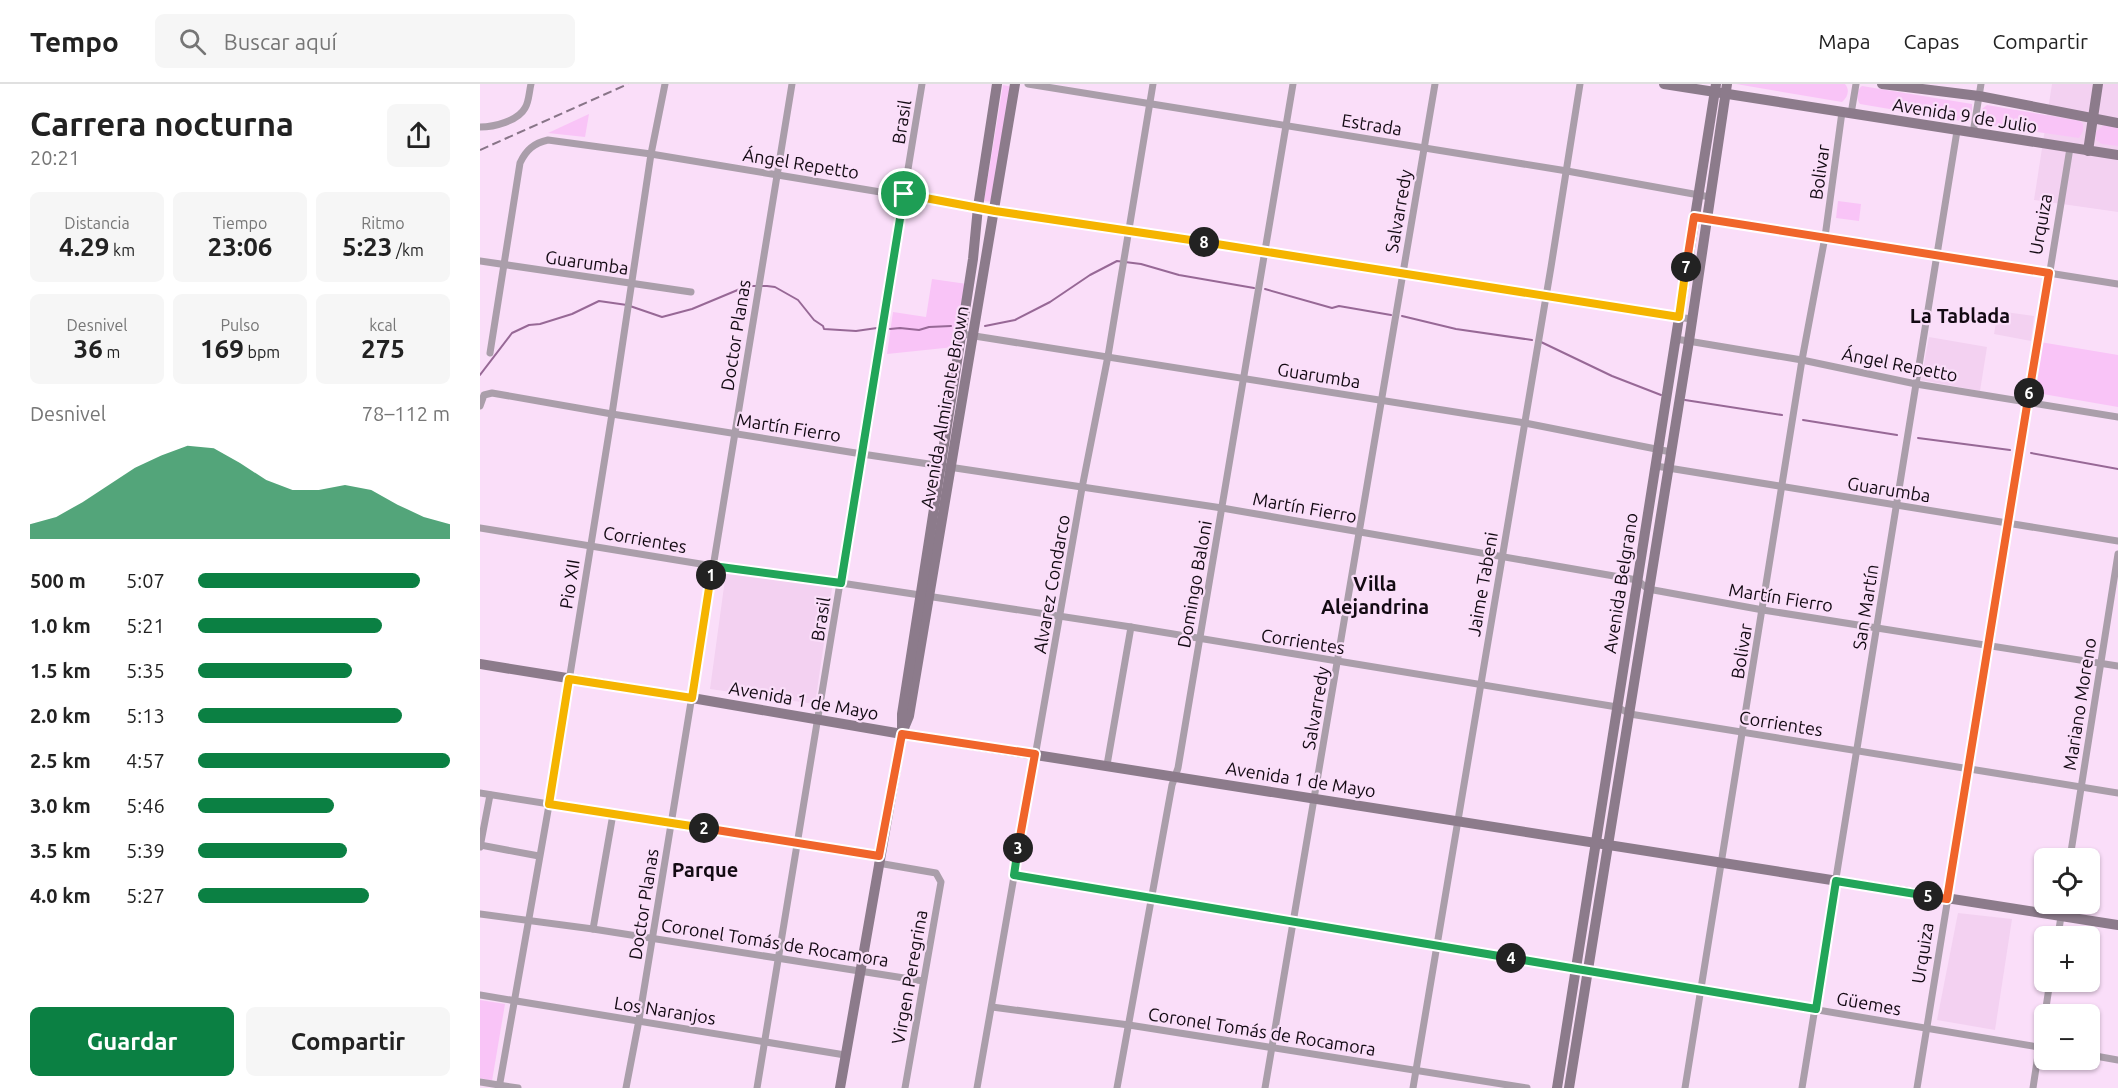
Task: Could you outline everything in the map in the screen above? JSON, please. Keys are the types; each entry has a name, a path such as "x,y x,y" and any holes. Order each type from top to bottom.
{"main road":[{"name":"Avenida Almirante Brown","path":"967,334 978,207 997,84"},
{"name":"Avenida Almirante Brown","path":"840,1088 902,734 909,716 925,596 967,334 995,211 1016,84"},
{"name":"Avenida 9 de Julio","path":"1664,84 1721,88 1846,113 2118,155"},
{"name":"Avenida 9 de Julio","path":"1882,84 1979,96 2118,123"},
{"path":"2088,151 2098,84"},
{"name":"Avenida Belgrano","path":"1557,1088 1694,217 1721,88"},
{"name":"Avenida Belgrano","path":"1569,1088 1689,341 1710,197 1721,88"},
{"name":"Avenida 1 de Mayo","path":"480,664 902,734 2118,925"}],"street":[{"path":"480,127 496,125 513,119 522,112 527,106 531,84"},
{"name":"Pio XII","path":"499,1086 549,804 612,414 630,283 665,84"},
{"name":"Doctor Planas","path":"626,1088 792,84"},
{"name":"Brasil","path":"757,1088 922,84"},
{"name":"Estrada","path":"1028,84 1567,171 1710,197"},
{"name":"Alvarez Condarco","path":"977,1088 1082,488 1108,356 1153,84"},
{"name":"Domingo Baloni","path":"1117,1088 1200,639 1293,84"},
{"name":"Salvarredy","path":"1265,1088 1435,84"},
{"name":"Jaime Tabeni","path":"1413,1088 1580,84"},
{"name":"Bolivar","path":"1685,1088 1802,360 1846,113 1856,84"},
{"path":"1973,133 1981,84"},
{"name":"San Martín","path":"1802,1088 1957,131"},
{"name":"Ángel Repetto","path":"503,265 520,162 531,148 539,142 548,140 651,154 904,194 995,211 1691,319"},
{"name":"Urquiza","path":"1917,1088 2070,148"},
{"path":"1694,217 2118,284"},
{"name":"Guarumba","path":"480,261 691,292"},
{"path":"490,353 503,265"},
{"name":"Guarumba","path":"967,334 1525,423 1671,452"},
{"name":"Ángel Repetto","path":"1676,339 1802,360 1916,384 2118,417"},
{"name":"Martín Fierro","path":"480,406 484,395 492,393 735,434 1222,508 1637,580 1648,589 1763,610 2118,666"},
{"name":"Guarumba","path":"1656,466 2118,541"},
{"name":"Corrientes","path":"480,528 713,566 1131,627 1617,707 1630,714 2118,793"},
{"name":"Mariano Moreno","path":"2072,848 2118,554"},
{"path":"1107,765 1131,627"},
{"path":"480,793 798,843 879,859"},
{"path":"490,795 480,846 539,856"},
{"path":"593,929 613,814"},
{"name":"Virgen Peregrina","path":"879,859 936,873 941,882 905,1088"},
{"name":"Güemes","path":"1014,875 2034,1046"},
{"name":"Coronel Tomás de Rocamora","path":"480,914 593,929 923,981"},
{"path":"2060,926 2061,914"},
{"name":"Los Naranjos","path":"480,995 845,1055"},
{"name":"Coronel Tomás de Rocamora","path":"992,1007 1129,1025 1527,1088"},
{"path":"2100,1057 2118,1060"},
{"path":"2034,1088 2038,1070"},
{"path":"480,1082 518,1088"}],"shaded area":[{"path":"1736,84 1845,84 1848,91 1842,102"},
{"path":"2052,84 2118,84 2118,212 2034,200"},
{"path":"1003,85 1012,87 993,202 984,201"},
{"path":"1862,86 1972,104 1972,119 1967,122 1860,104 1857,95"},
{"path":"1987,105 2080,121 2083,124 2083,131 2079,138 1983,124 1980,122 1982,109"},
{"path":"589,114 585,137 548,133"},
{"path":"2104,125 2118,127 2118,146 2102,144 2096,140 2096,132"},
{"path":"1838,201 1861,204 1859,221 1836,218"},
{"path":"932,279 967,284 954,347 887,354 893,312 926,317"},
{"path":"1998,311 2034,316 2031,341 1994,334"},
{"path":"1929,337 1987,347 1980,391 1921,380"},
{"path":"2040,342 2118,355 2118,407 2037,393 2033,390"},
{"path":"726,572 832,588 815,704 710,689"},
{"path":"1958,913 2012,919 1995,1030 1937,1020"},
{"path":"480,1000 505,1004 492,1081 480,1078"}],"waterway":[{"path":"985,326 1015,320 1050,302 1090,275 1117,261 1254,288"},
{"path":"480,375 512,333 529,325 572,314 599,301 627,305 662,317 692,309 740,289 767,286 775,287 798,300 824,329 856,331 877,328"},
{"path":"1265,289 1332,308 1339,306 1391,315"},
{"path":"1402,316 1456,329 1532,340"},
{"path":"890,329 919,330 951,326"},
{"path":"1541,342 1612,376 1661,395"},
{"path":"1685,400 1782,415"},
{"path":"1803,420 1897,435"},
{"path":"1918,438 2010,450"},
{"path":"2031,453 2118,469"}],"railway":[{"path":"480,150 628,84"}],"district":[{"name":"La Tablada","path":"1960,315"},
{"name":"Villa Alejandrina","path":"1375,594"},
{"name":"Parque","path":"705,869"}],"route":[{"path":"904,194 995,211 1679,317 1694,217 2049,273 1947,899 1836,881 1816,1009 1014,875 1035,754 902,734 879,856 549,804 569,679 692,698 713,566 841,583 904,194"}]}
